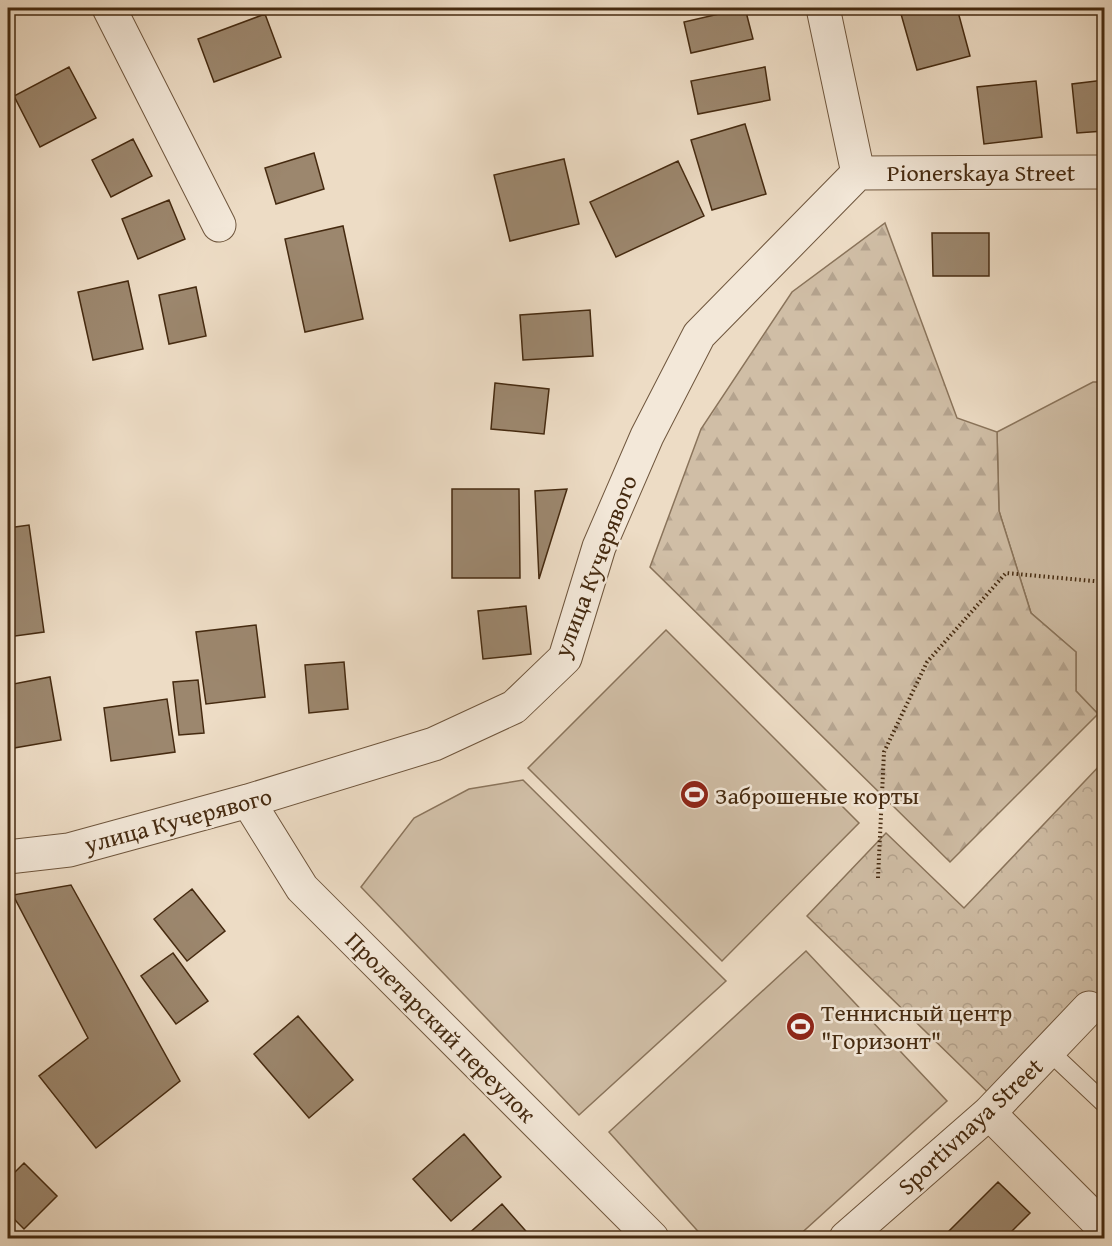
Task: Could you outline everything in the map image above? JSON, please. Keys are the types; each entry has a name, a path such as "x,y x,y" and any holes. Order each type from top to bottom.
{"street":[{"path":"109,8 219,225"},
{"path":"822,8 858,173"},
{"name":"Pionerskaya Street","path":"858,173 1104,172"},
{"name":"улица Кучерявого","path":"8,857 69,850 248,801 434,744 514,707 565,658 599,547 647,436 699,335 858,173"},
{"name":"Пролетарский переулок","path":"248,801 302,888 652,1239"},
{"name":"Sportivnaya Street","path":"846,1239 989,1113 1050,1052 1089,1008"},
{"path":"989,1113 1104,1228"}],"lane":[{"path":"1050,1052 1104,1103"}],"path":[{"path":"878,878 884,753 927,662 1006,573 1104,582"}],"green space":[{"path":"885,223 957,418 997,432 999,511 1031,613 1076,652 1076,691 1098,714 950,862 650,567 701,429 792,292"},
{"path":"1093,382 1104,382 1104,705 1098,714 1076,691 1076,652 1031,613 999,511 997,432"},
{"name":"Заброшеные корты","path":"666,630 859,823 722,961 528,768"},
{"path":"1104,761 1104,1006 1005,1109 807,916 886,833 964,908"},
{"path":"523,780 726,981 579,1115 361,887 414,818 469,789"},
{"name":"Теннисный центр \"Горизонт\"","path":"806,951 947,1101 796,1238 704,1238 609,1132"}],"building":[{"path":"745,8 753,39 691,53 684,22"},
{"path":"926,8 957,8 970,56 917,70 901,14"},
{"path":"265,14 281,57 214,82 198,39"},
{"path":"69,67 96,118 40,147 14,96"},
{"path":"765,67 770,100 698,114 691,81"},
{"path":"1104,80 1104,131 1077,133 1072,84"},
{"path":"1036,81 1042,137 984,144 977,87"},
{"path":"745,124 766,194 712,210 691,140"},
{"path":"133,139 152,176 111,197 92,160"},
{"path":"314,153 324,189 276,204 265,168"},
{"path":"564,159 579,224 510,241 494,175"},
{"path":"678,161 704,216 616,257 590,202"},
{"path":"169,200 185,239 138,259 122,219"},
{"path":"343,226 363,319 305,332 285,239"},
{"path":"932,233 989,233 989,276 933,276"},
{"path":"128,281 143,349 93,360 78,292"},
{"path":"196,287 206,336 169,344 159,295"},
{"path":"590,310 593,356 523,360 520,315"},
{"path":"495,383 549,389 544,434 491,429"},
{"path":"452,489 519,489 520,578 452,578"},
{"path":"567,489 539,579 535,491"},
{"path":"29,525 44,632 8,637 8,528"},
{"path":"526,606 531,654 483,659 478,611"},
{"path":"256,625 265,697 206,704 196,632"},
{"path":"344,662 348,709 309,713 305,665"},
{"path":"50,677 61,740 8,749 8,685"},
{"path":"198,680 204,733 179,735 173,682"},
{"path":"167,699 175,752 111,761 104,708"},
{"path":"71,885 180,1081 96,1148 39,1076 88,1038 13,895"},
{"path":"192,889 225,931 187,961 154,919"},
{"path":"173,953 208,1001 176,1024 141,976"},
{"path":"298,1016 353,1080 309,1118 254,1054"},
{"path":"464,1134 501,1177 451,1221 413,1179"},
{"path":"24,1163 57,1196 24,1229 8,1213 8,1179"},
{"path":"998,1182 1030,1213 1005,1238 942,1238"},
{"path":"502,1204 532,1238 469,1238 466,1236"}],"place":[{"name":"Заброшеные корты","path":"694,795"},
{"name":"Теннисный центр \"Горизонт\"","path":"800,1026"}]}
